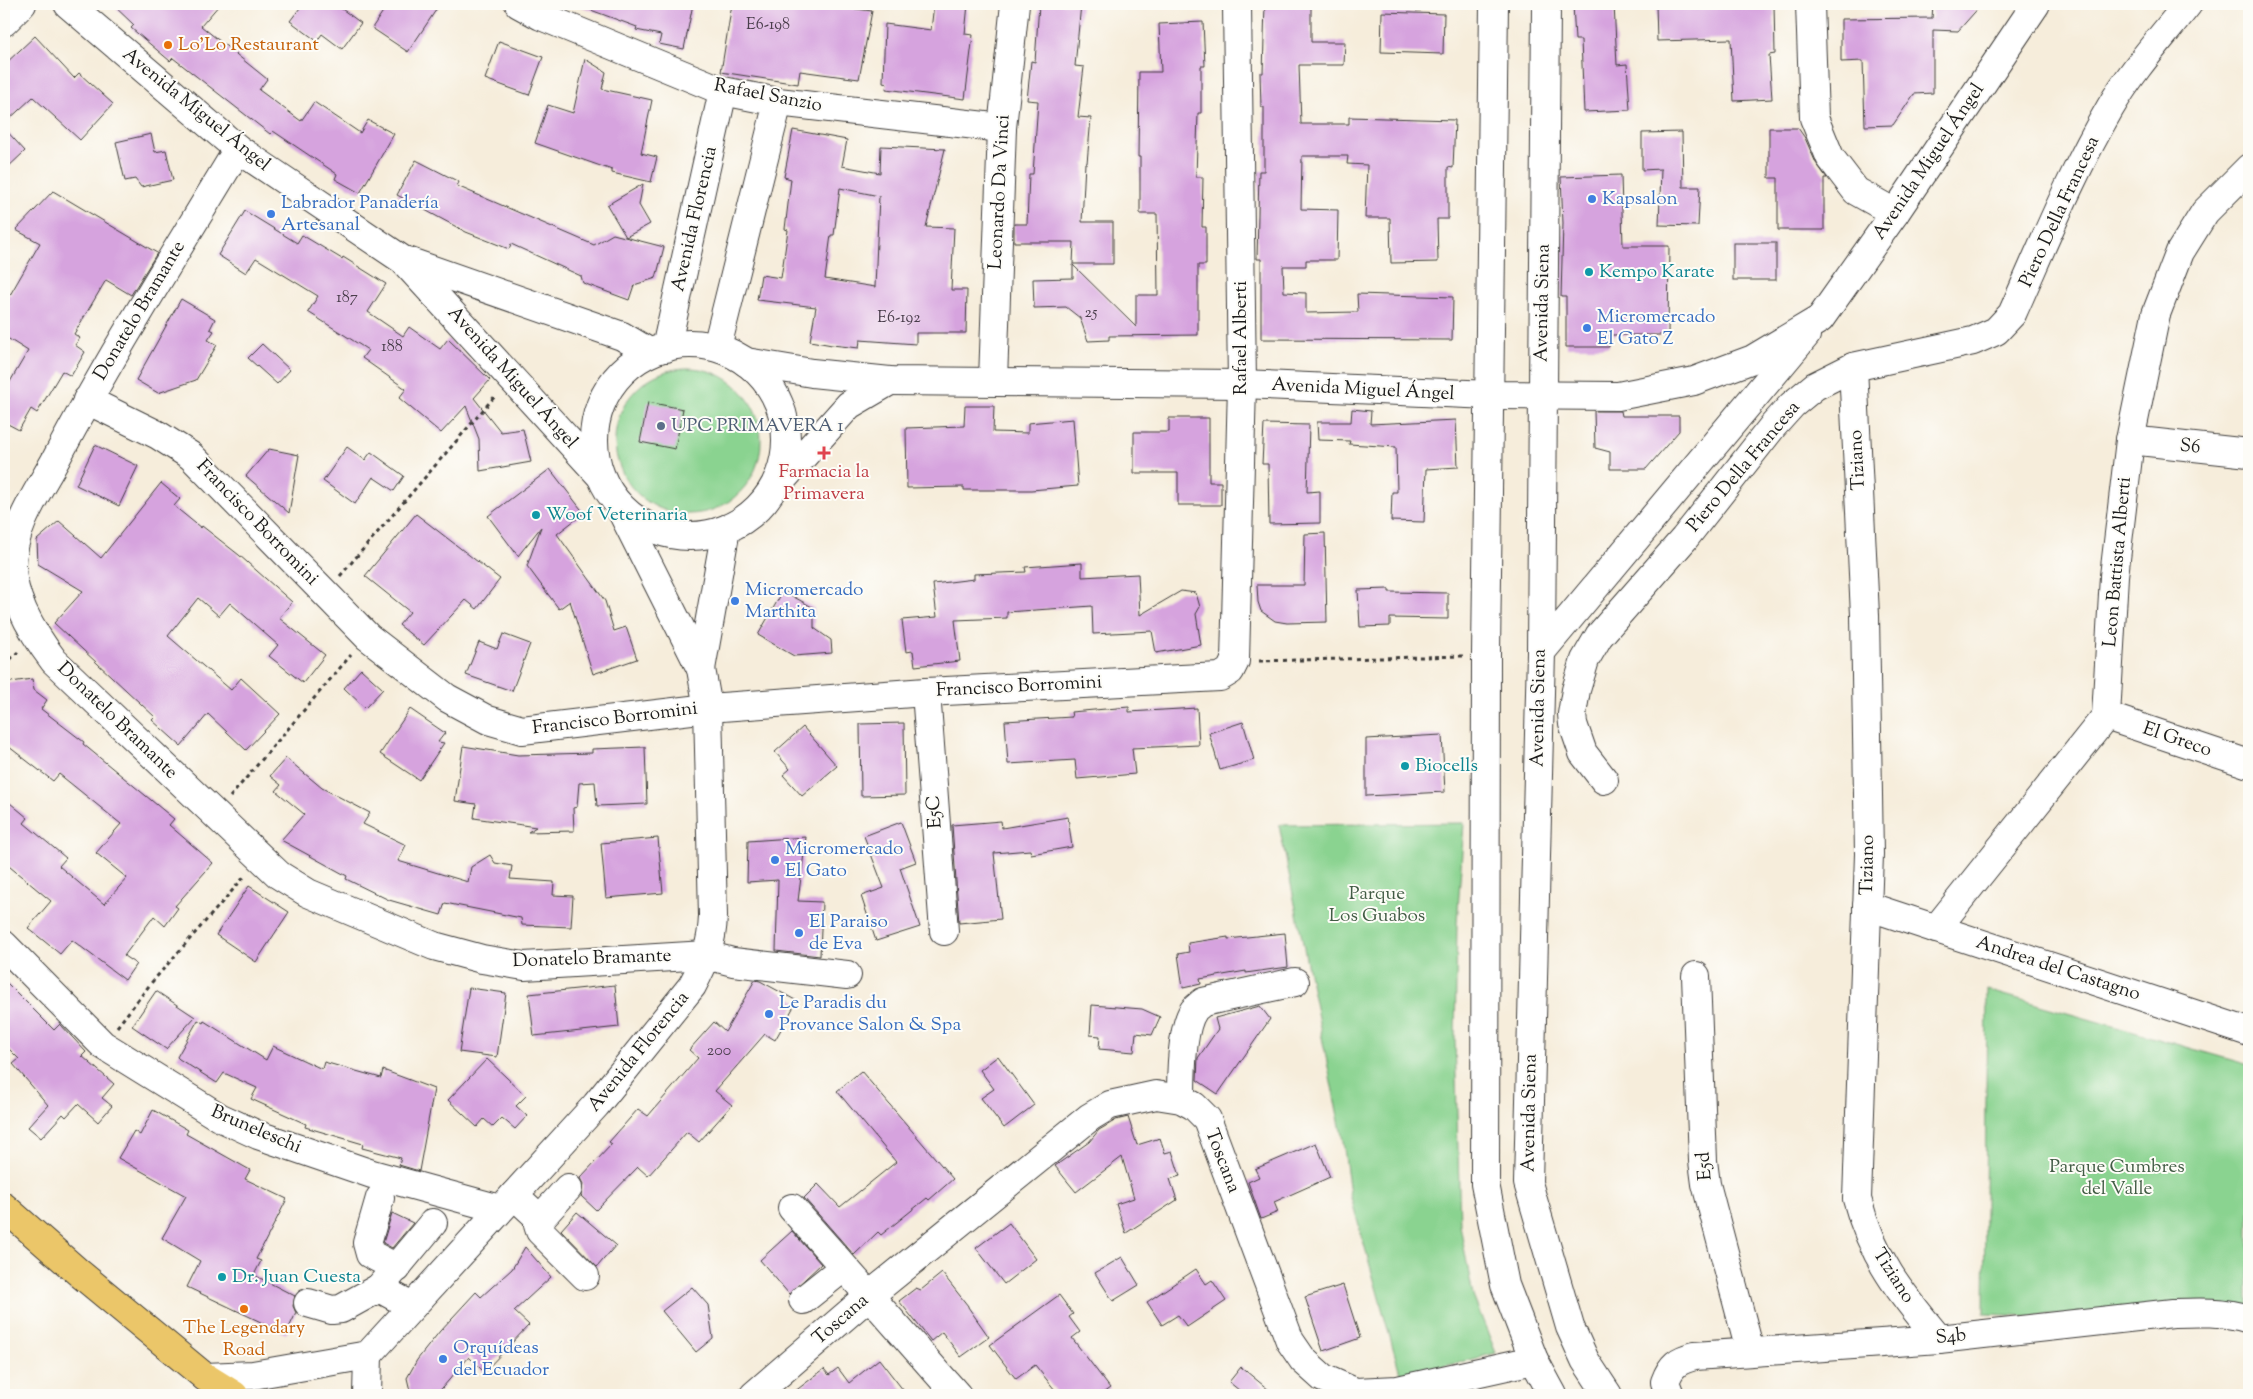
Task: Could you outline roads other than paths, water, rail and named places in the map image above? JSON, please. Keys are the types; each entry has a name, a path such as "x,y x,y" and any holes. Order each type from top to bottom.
{"main road":[{"path":"4,1207 211,1386 234,1395"}],"street":[{"path":"4,22 22,4"},
{"name":"Avenida Miguel Ángel","path":"68,4 238,149 404,260 599,474"},
{"name":"Rafael Sanzio","path":"519,4 541,16 723,91 778,102 1002,128"},
{"name":"Leonardo Da Vinci","path":"993,380 1002,128 1015,4"},
{"name":"Rafael Alberti","path":"1232,666 1242,384 1237,4"},
{"path":"1494,4 1486,655 1485,1184 1505,1285 1534,1360 1553,1395"},
{"name":"Avenida Siena","path":"1546,4 1540,652 1528,1183 1570,1327 1585,1360 1608,1395"},
{"path":"1810,4 1814,118 1830,156 1856,191 1895,213"},
{"name":"Avenida Miguel Ángel","path":"1540,652 1820,318 1895,213 2036,4"},
{"name":"Piero Della Francesa","path":"1604,780 1583,753 1572,718 1581,671 1599,636 1684,539 1773,426 1792,405 1815,386 1853,367 1973,341 1996,331 2012,314 2089,145 2111,106 2136,70 2188,4"},
{"name":"Avenida Florencia","path":"658,350 723,91"},
{"path":"717,347 778,102"},
{"name":"Donatelo Bramante","path":"238,149 87,400 16,533 12,567 20,604 37,639 54,662 279,875 308,893 434,946 482,959 524,966 706,954"},
{"name":"Leon Battista Alberti","path":"2106,716 2114,576 2130,440 2156,314 2180,252 2205,212 2249,168"},
{"name":"Avenida Miguel Ángel","path":"404,260 658,350"},
{"name":"Avenida Miguel Ángel","path":"746,362 812,373 890,381 993,380 1242,384 1490,395 1618,396 1694,381 1753,359 1820,318"},
{"path":"618,504 607,490 599,474 594,446 596,417 607,391 625,368 658,350 685,344 717,347 734,353 759,372 774,392 784,417 787,443 782,468 771,492"},
{"name":"Tiziano","path":"1853,367 1865,615 1869,854 1857,1199 1863,1224 1877,1255 1900,1291 1938,1339"},
{"name":"Avenida Miguel Ángel","path":"618,504 641,523 668,534 697,536 726,529 751,514 848,405 890,381"},
{"name":"Francisco Borromini","path":"87,400 158,435 191,456 368,637 447,698 488,720 522,730 708,708 926,692 1220,677 1232,666"},
{"name":"S6","path":"2130,440 2249,453"},
{"name":"Avenida Florencia","path":"368,1355 596,1105 692,986 713,937 708,708 701,669 618,504"},
{"name":"Avenida Florencia","path":"701,669 726,529"},
{"name":"E5C","path":"926,692 944,931"},
{"path":"1936,929 2106,716"},
{"name":"El Greco","path":"2106,716 2249,764"},
{"name":"Andrea del Castagno","path":"1867,906 2249,1032"},
{"name":"Bruneleschi","path":"4,945 102,1044 219,1117 258,1134 372,1174 507,1202"},
{"path":"706,954 733,962 847,975"},
{"name":"E5d","path":"1696,976 1703,1160 1706,1184 1750,1351"},
{"path":"1181,1099 1181,1065 1188,1024 1194,1010 1203,1002 1295,982"},
{"name":"Toscana","path":"754,1395 870,1295 1090,1117 1110,1105 1133,1098 1156,1095 1181,1099 1194,1106 1207,1119 1290,1341 1302,1360 1323,1378 1355,1392 1398,1390 1534,1360"},
{"path":"568,1188 540,1219 538,1225 540,1231 585,1276"},
{"path":"380,1198 367,1243 368,1249 370,1254 397,1268"},
{"path":"507,1202 540,1219"},
{"path":"792,1208 957,1395"},
{"path":"308,1303 332,1310 341,1309 379,1288 433,1223"},
{"path":"803,1300 843,1268"},
{"path":"379,1288 412,1306"},
{"name":"S4b","path":"1668,1389 1668,1372 1675,1363 1695,1356 1938,1339 2181,1313 2233,1314 2249,1319"},
{"path":"211,1386 253,1375 368,1355 366,1395"}],"place":[{"name":"Lo'Lo Restaurant","path":"168,45"},
{"name":"Kapsalon","path":"1592,199"},
{"name":"Labrador Panadería Artesanal","path":"271,214"},
{"name":"Kempo Karate","path":"1589,272"},
{"name":"Micromercado El Gato Z","path":"1587,328"},
{"name":"UPC PRIMAVERA 1","path":"661,426"},
{"name":"Farmacia la Primavera","path":"824,453"},
{"name":"Woof Veterinaria","path":"536,515"},
{"name":"Micromercado Marthita","path":"735,601"},
{"name":"Biocells","path":"1405,766"},
{"name":"Micromercado El Gato","path":"775,860"},
{"name":"El Paraiso de Eva","path":"799,933"},
{"name":"Le Paradis du Provance Salon & Spa","path":"769,1014"},
{"name":"Dr. Juan Cuesta","path":"222,1277"},
{"name":"The Legendary Road","path":"244,1309"},
{"name":"Orquídeas del Ecuador","path":"443,1359"}],"park label":[{"name":"Parque Los Guabos","path":"1377,905"},
{"name":"Parque Cumbres del Valle","path":"2117,1178"}]}
